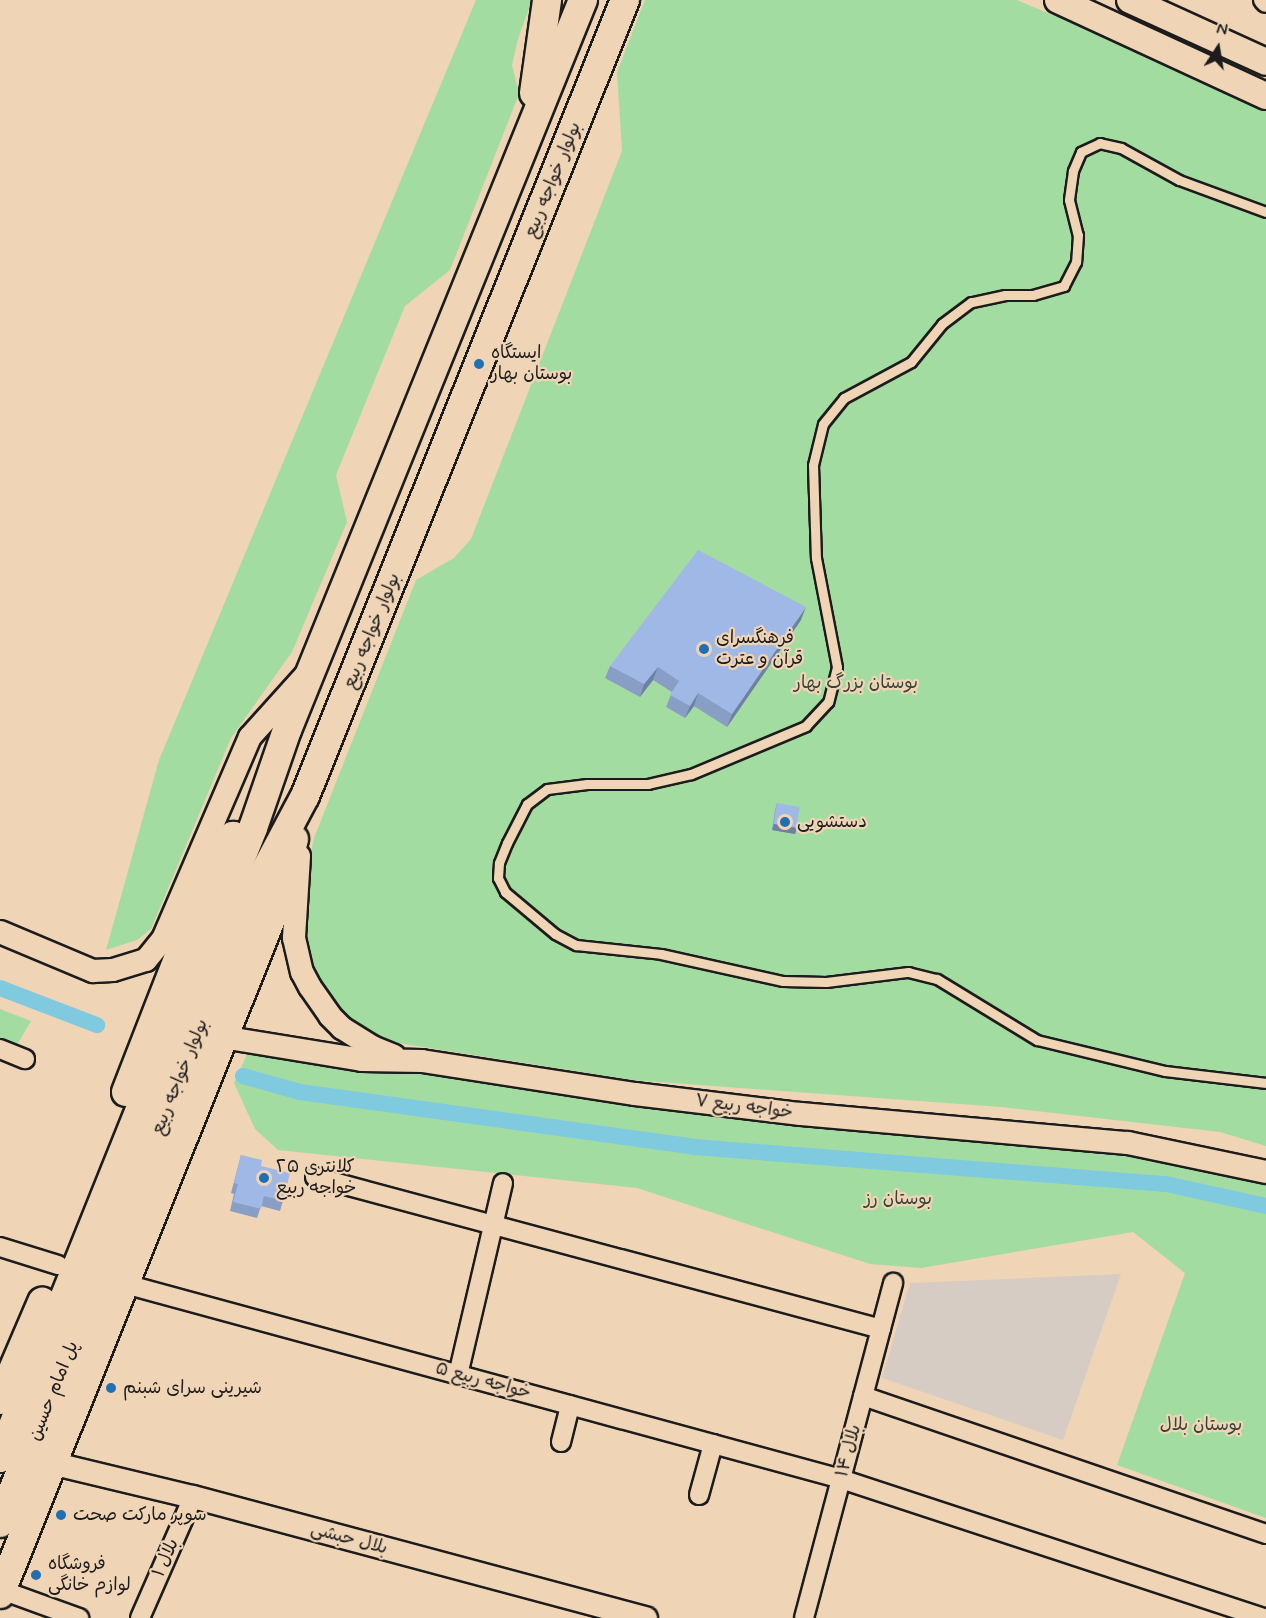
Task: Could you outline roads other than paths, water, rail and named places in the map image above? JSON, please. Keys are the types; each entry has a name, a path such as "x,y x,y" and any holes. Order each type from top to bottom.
{"main road":[{"path":"528,135 547,0"},
{"name":"بولوار خواجه ربیع","path":"96,1253 287,730 583,0"},
{"name":"بولوار خواجه ربیع","path":"96,1253 255,890 305,796 625,0"},
{"path":"1058,0 1266,96"},
{"path":"1130,0 1266,62"},
{"path":"0,1400 58,1265 206,887 287,730"},
{"path":"3,1593 51,1463 125,1284 222,1037 278,904 305,796"},
{"name":"پل امام حسین","path":"0,1458 96,1253"},
{"name":"پل امام حسین","path":"0,1523 96,1253"}],"street":[{"path":"0,932 93,971 113,970 146,960 164,939 250,737 312,668"},
{"path":"305,796 294,921 294,938 302,972 319,1002 349,1034 388,1054 422,1061"},
{"name":"خواجه ربیع ۷","path":"222,1037 362,1060 422,1061 635,1094 801,1114 1128,1143 1266,1172"},
{"path":"0,1049 25,1059"},
{"path":"315,1176 881,1329"},
{"path":"458,1374 504,1183"},
{"path":"0,1247 58,1265"},
{"name":"بلال ۱۴","path":"804,1618 893,1283"},
{"name":"خواجه ربیع ۵","path":"125,1284 841,1479 1264,1618"},
{"path":"863,1396 1266,1534"},
{"path":"561,1442 570,1405"},
{"path":"699,1495 713,1444"},
{"name":"بلال حبشی","path":"51,1463 193,1497 590,1611 646,1618"},
{"name":"بلال ۱","path":"140,1618 193,1497"},
{"path":"3,1593 79,1618"}],"lane":[{"path":"1266,212 1179,180 1121,148 1101,143 1081,152 1073,171 1069,200 1077,235 1076,262 1064,286 1033,295 1005,295 970,302 942,324 911,362 844,398 823,424 813,465 816,558 837,667 828,702 806,726 691,774 648,784 587,784 547,789 527,804 507,843 499,864 498,878 505,892 555,934 576,945 661,954 783,981 826,982 908,972 937,979 1037,1040 1165,1071 1266,1083"}],"waterway":[{"path":"0,988 97,1025"},
{"path":"243,1076 300,1092 694,1147 1166,1184 1266,1206"}],"place":[{"name":"ایستگاه بوستان بهار","path":"479,364"},
{"name":"فرهنگسرای قرآن و عترت","path":"704,649"},
{"name":"دستشویی","path":"785,822"},
{"name":"کلانتری ٢۵ خواجه ربیع","path":"264,1178"},
{"name":"شیرینی سرای شبنم","path":"111,1388"},
{"name":"سوپر مارکت صحت","path":"61,1515"},
{"name":"فروشگاه لوازم خانگی","path":"36,1575"}],"park label":[{"name":"بوستان بزرگ بهار","path":"856,683"},
{"name":"بوستان رز","path":"898,1199"},
{"name":"بوستان بلال","path":"1201,1425"}]}
